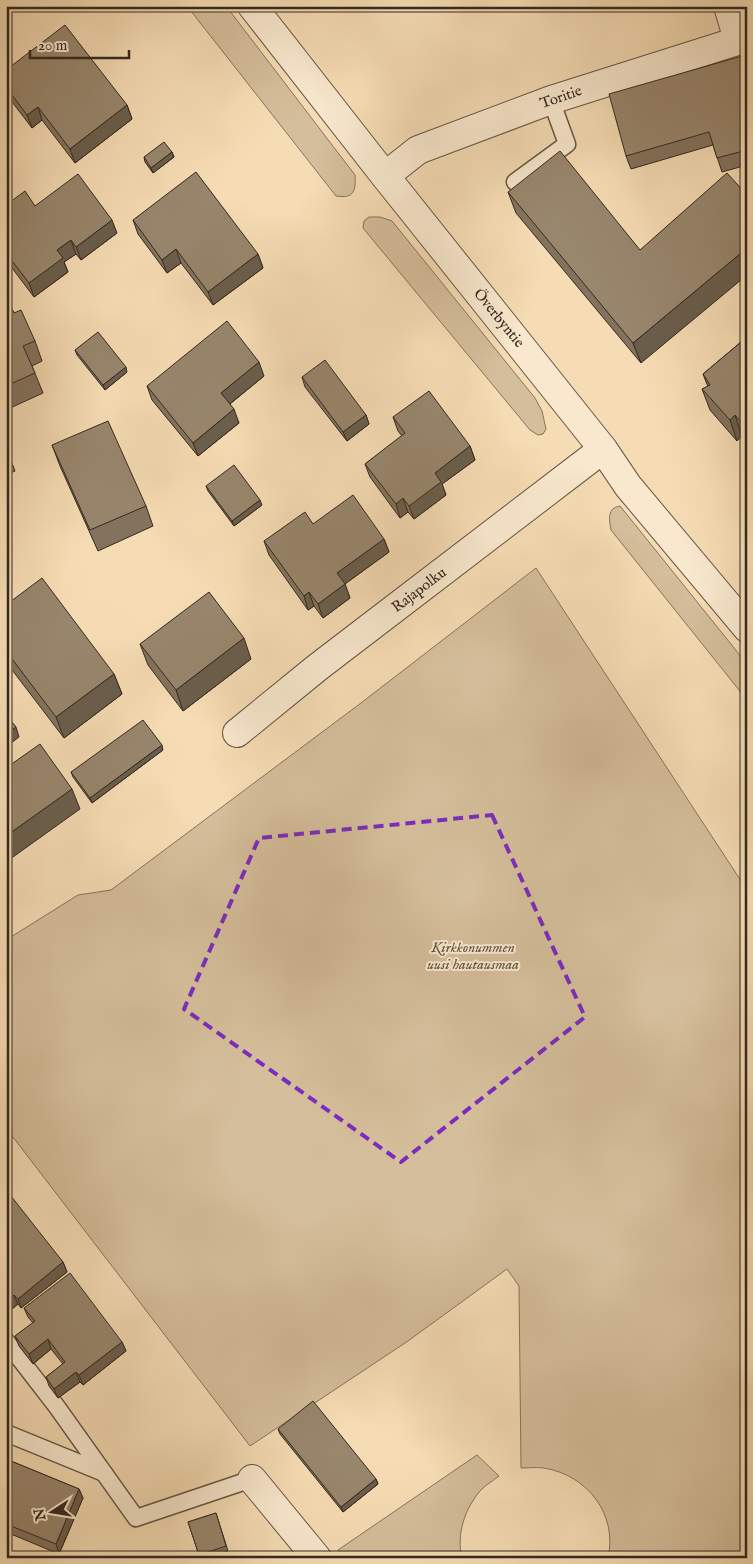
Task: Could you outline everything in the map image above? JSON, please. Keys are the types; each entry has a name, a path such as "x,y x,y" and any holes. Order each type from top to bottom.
{"street":[{"name":"Överbyntie","path":"252,6 603,450 628,486 747,628"},
{"path":"728,6 742,39"},
{"name":"Toritie","path":"385,176 418,150 551,100 742,39"},
{"name":"Rajapolku","path":"237,733 318,667 603,450"},
{"path":"252,1479 317,1558"}],"lane":[{"path":"515,182 567,144 551,100"},
{"path":"6,1341 57,1407 136,1518 252,1479"},
{"path":"6,1433 104,1473"}],"highlighted area":[{"path":"492,815 585,1017 401,1162 184,1009 259,838"}],"green space":[{"path":"187,6 226,6 355,175 353,193 342,197 336,196"},
{"path":"369,217 380,217 392,221 535,398 542,411 546,429 543,434 538,435 530,430 363,228 364,221"},
{"path":"620,506 747,664 747,700 611,530 611,512"},
{"name":"Kirkkonummen uusi hautausmaa","path":"536,568 747,890 747,1558 608,1558 610,1542 608,1526 596,1499 586,1488 560,1472 541,1468 521,1468 519,1286 507,1269 408,1341 250,1446 6,1128 6,940 78,895 111,890 361,703"},
{"path":"477,1455 499,1476 480,1491 466,1514 460,1540 462,1558 344,1558 338,1550"}],"building":[{"path":"65,25 127,105 70,149 38,107 27,115 6,87 6,70"},
{"path":"742,56 747,72 747,150 717,158 709,132 626,156 609,94"},
{"path":"164,142 172,152 151,168 144,157"},
{"path":"560,151 640,250 727,173 747,195 747,248 633,343 508,192"},
{"path":"196,172 258,254 208,292 176,249 162,260 133,220"},
{"path":"78,174 112,220 76,247 71,240 57,250 63,258 29,283 6,253 6,205 25,191 35,206"},
{"path":"6,297 14,313 21,310 35,341 23,346 35,373 6,386"},
{"path":"227,321 259,362 221,393 234,409 193,443 147,386"},
{"path":"98,332 126,367 103,385 75,350"},
{"path":"747,337 747,429 735,415 730,420 702,389 710,385 703,374"},
{"path":"325,360 366,415 343,432 302,377"},
{"path":"429,391 470,446 435,473 441,482 409,506 403,498 396,504 365,464 405,433 393,417"},
{"path":"108,421 146,506 90,530 52,445"},
{"path":"234,465 260,500 232,521 206,486"},
{"path":"353,495 384,539 337,573 345,584 318,604 309,592 304,596 264,541 305,512 313,524"},
{"path":"42,578 114,674 56,717 6,651 6,605"},
{"path":"209,592 244,638 176,690 140,644"},
{"path":"6,714 16,727 6,734"},
{"path":"143,720 162,745 90,798 71,772"},
{"path":"40,744 72,789 6,836 6,768"},
{"path":"11,1196 63,1262 18,1299 14,1295 6,1301 6,1199"},
{"path":"70,1273 122,1342 79,1375 76,1372 54,1389 46,1377 65,1362 48,1339 29,1354 15,1336 35,1321 24,1308"},
{"path":"313,1401 376,1479 341,1507 278,1429"},
{"path":"6,1459 79,1489 56,1544 6,1524"},
{"path":"216,1513 226,1546 199,1555 188,1522"}]}
